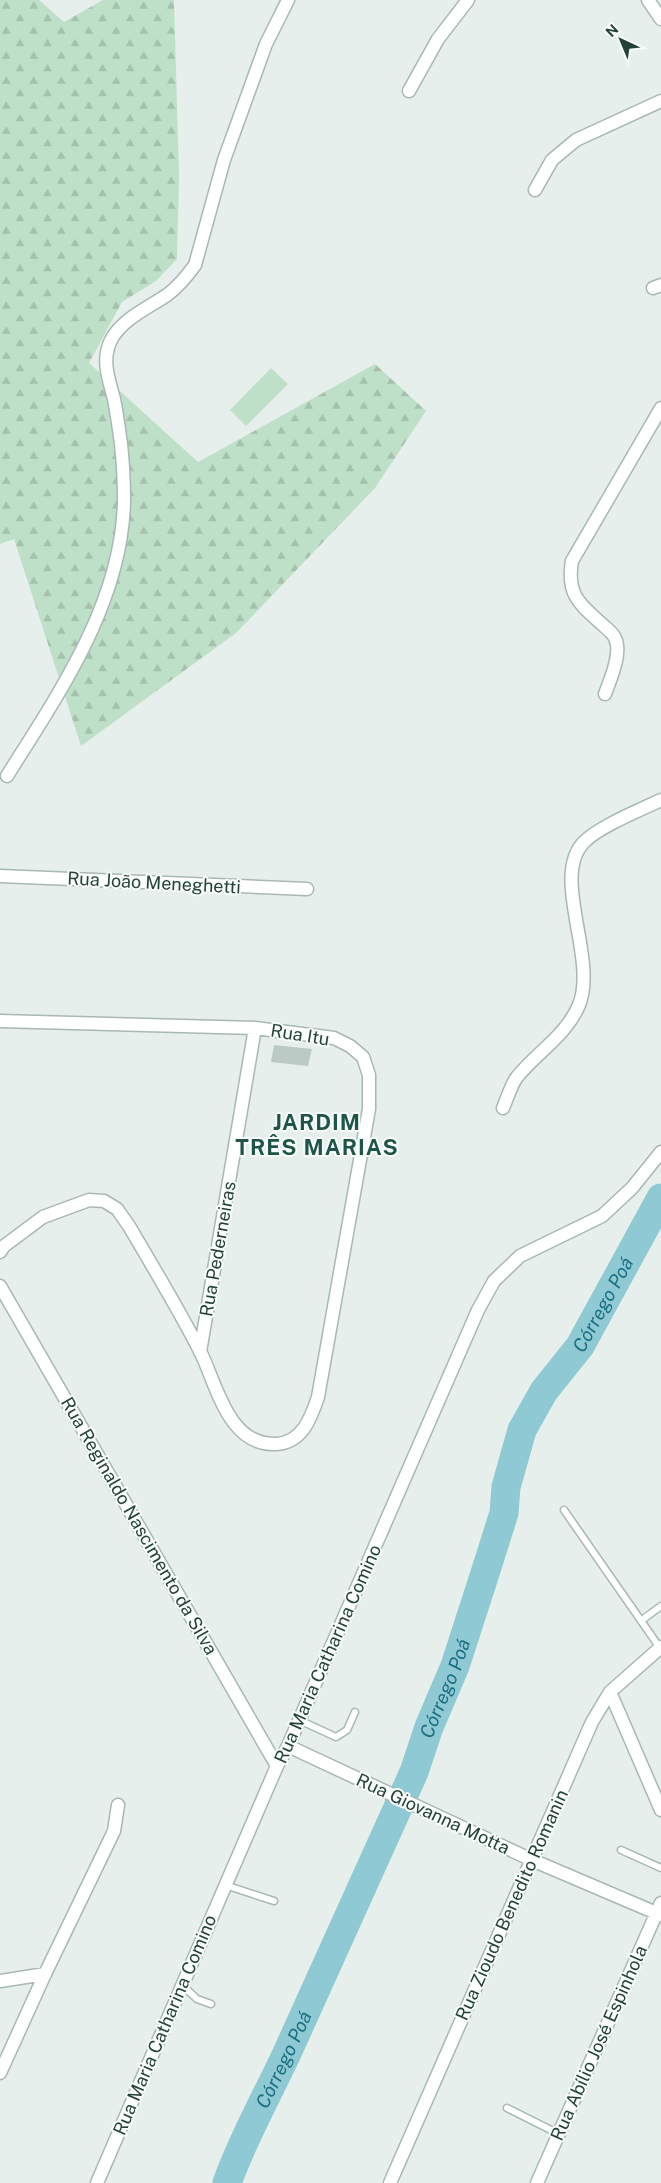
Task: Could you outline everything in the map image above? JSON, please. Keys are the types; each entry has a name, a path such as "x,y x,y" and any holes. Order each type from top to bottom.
{"street":[{"path":"7,776 72,669 92,628 106,594 118,548 124,502 121,446 114,400 107,374 107,355 112,340 124,325 141,311 168,294 185,279 196,265 224,160 266,44 288,0"},
{"path":"409,91 438,38 468,0"},
{"path":"648,0 661,19"},
{"path":"535,190 552,160 576,140 661,100"},
{"path":"605,694 617,652 617,642 614,635 579,602 572,590 570,576 572,561 661,408"},
{"path":"503,1108 516,1078 567,1025 579,1004 584,982 583,954 571,881 574,858 584,842 600,831 661,800"},
{"name":"Rua João Meneghetti","path":"0,876 307,889"},
{"name":"Rua Itu","path":"0,1021 255,1028 334,1038 350,1046 363,1057 370,1075 369,1109 318,1397 308,1424 297,1436 281,1444 264,1444 249,1437 230,1418 219,1399 200,1352"},
{"name":"Rua Pederneiras","path":"200,1352 255,1028"},
{"name":"Rua Maria Catharina Comino","path":"97,2183 277,1766 288,1746 478,1310 494,1282 520,1256 602,1216 632,1188 661,1152"},
{"path":"0,1252 4,1246 43,1217 89,1200 104,1201 117,1209 129,1226 200,1352"},
{"name":"Rua Reginaldo Nascimento da Silva","path":"0,1286 277,1766"},
{"name":"Rua Zioudo Benedito Romanin","path":"390,2183 592,1722 610,1692 660,1647"},
{"path":"610,1692 661,1810"},
{"name":"Rua Giovanna Motta","path":"288,1746 532,1860 659,1910"},
{"path":"0,2073 114,1831 118,1805"},
{"name":"Rua Abílio José Espinhola","path":"538,2183 659,1910"},
{"path":"0,1981 45,1974"}],"lane":[{"path":"564,1510 660,1647"},
{"path":"642,1620 661,1606"},
{"path":"299,1720 336,1737 347,1730 355,1712"},
{"path":"621,1850 661,1868"},
{"path":"225,1886 274,1901"},
{"path":"182,1985 198,1998 211,2004"},
{"path":"506,2108 559,2134"}],"green space":[{"path":"0,0 39,0 64,22 103,0 174,0 179,176 177,259 156,281 122,302 89,363 198,462 375,364 426,411 375,488 236,633 81,746 14,539 0,544"},
{"path":"271,368 288,384 246,426 230,410"}],"building":[{"path":"274,1045 312,1049 308,1066 271,1062"}],"waterway":[{"name":"Córrego Poá","path":"227,2183 255,2117 287,2053 414,1772 429,1727 455,1666 487,1567 504,1513 506,1487 522,1430 544,1391 580,1346 661,1198"}],"district":[{"name":"JARDIM TRÊS MARIAS","path":"317,1134"}]}
